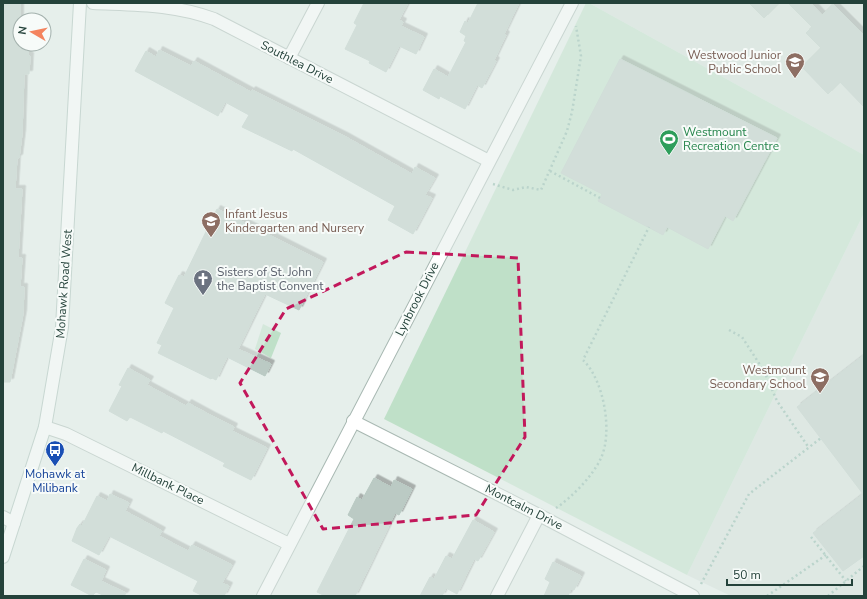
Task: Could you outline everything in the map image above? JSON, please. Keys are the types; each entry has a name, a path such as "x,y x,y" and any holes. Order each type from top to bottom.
{"street":[{"name":"Mohawk Road West","path":"3,557 45,427 62,327 80,3"},
{"name":"Southlea Drive","path":"93,3 167,7 190,11 214,19 489,160"},
{"path":"289,58 318,3"},
{"name":"Lynbrook Drive","path":"263,596 479,179 570,8"},
{"name":"Montcalm Drive","path":"353,421 695,593"},
{"name":"Millbank Place","path":"45,427 66,434 289,544"},
{"path":"497,596 539,515"},
{"path":"3,517 14,523"}],"path":[{"path":"479,179 513,190 526,188 541,190 567,131 572,112 581,56 576,25 570,8"},
{"path":"550,171 600,198"},
{"path":"539,515 556,508 570,498 600,459 606,442 606,425 603,400 596,375 583,360 649,227"},
{"path":"729,330 742,337 764,371 777,401 809,448"},
{"path":"695,593 749,494 821,438"},
{"path":"811,537 846,581"},
{"path":"767,596 826,555"},
{"path":"828,596 864,566"}],"highlighted area":[{"path":"406,252 518,258 525,437 476,515 323,529 240,383 286,309"}],"shaded area":[{"name":"Westwood Junior Public School","path":"589,3 864,3 864,155"},
{"name":"Westmount Secondary School","path":"864,213 864,596 731,596 687,575"}],"green space":[{"path":"586,3 589,3 864,155 864,213 687,575 384,419"},
{"path":"263,324 281,333 271,358 255,349"}],"building":[{"path":"3,3 20,3 20,12 12,12 12,52 28,52 28,56 30,56 29,74 24,74 22,134 19,158 17,158 15,189 22,189 18,258 22,258 20,287 24,287 23,314 10,382 3,382"},
{"path":"364,3 408,3 399,20 403,22 401,26 424,37 416,54 399,46 386,72 369,63 370,61 345,49 357,25 354,23"},
{"path":"478,3 519,3 504,34 506,35 494,60 496,61 482,88 477,85 465,109 440,96 439,99 423,90 434,69 448,77 466,42 464,41 466,36 460,32 465,21 468,23"},
{"path":"749,3 779,3 764,18"},
{"path":"788,3 811,3 822,15 833,4 864,35 864,107 840,82 828,94 802,67 821,48 806,33 812,27"},
{"path":"159,50 191,66 194,61 251,92 252,90 346,137 412,174 415,167 435,178 425,195 432,198 413,234 388,220 395,206 293,149 292,151 242,127 249,115 225,102 218,116 135,71 146,51 156,57"},
{"name":"Westmount Recreation Centre","path":"620,59 777,138 733,221 725,216 708,249 667,227 663,235 598,201 602,194 561,173"},
{"name":"Sisters of St. John the Baptist Convent","path":"217,209 323,262 299,310 265,294 238,349 271,364 265,376 227,357 216,380 211,379 158,353 162,345 157,343 174,308 165,303 179,275 184,277"},
{"path":"864,355 864,556 843,571 813,533 863,494 797,407"},
{"path":"128,368 150,380 147,385 186,406 188,403 234,427 232,431 267,448 251,480 223,466 225,463 163,431 162,433 130,417 127,421 109,411 122,386 119,385"},
{"path":"374,478 391,487 394,480 412,489 399,515 395,513 355,596 325,596 317,592 354,519 348,515 357,497 362,500"},
{"path":"110,494 129,503 125,511 162,531 159,536 188,551 192,545 232,565 222,583 229,586 224,596 203,596 193,591 198,581 109,536 99,555 72,541 77,528 80,524 82,526 97,496 107,501"},
{"path":"473,520 494,532 478,561 474,559 457,594 446,588 442,596 420,596 430,577 434,579 446,556 452,559"},
{"path":"84,559 106,570 101,581 126,593 124,596 105,596 96,592 92,596 71,585"},
{"path":"553,562 581,576 574,590 571,589 568,596 544,596 550,582 545,579"}],"place":[{"name":"Westwood Junior Public School","path":"795,79"},
{"name":"Westmount Recreation Centre","path":"669,156"},
{"name":"Infant Jesus Kindergarten and Nursery","path":"211,238"},
{"name":"Sisters of St. John the Baptist Convent","path":"203,296"},
{"name":"Westmount Secondary School","path":"820,394"},
{"name":"Mohawk at Milibank","path":"55,467"}]}
